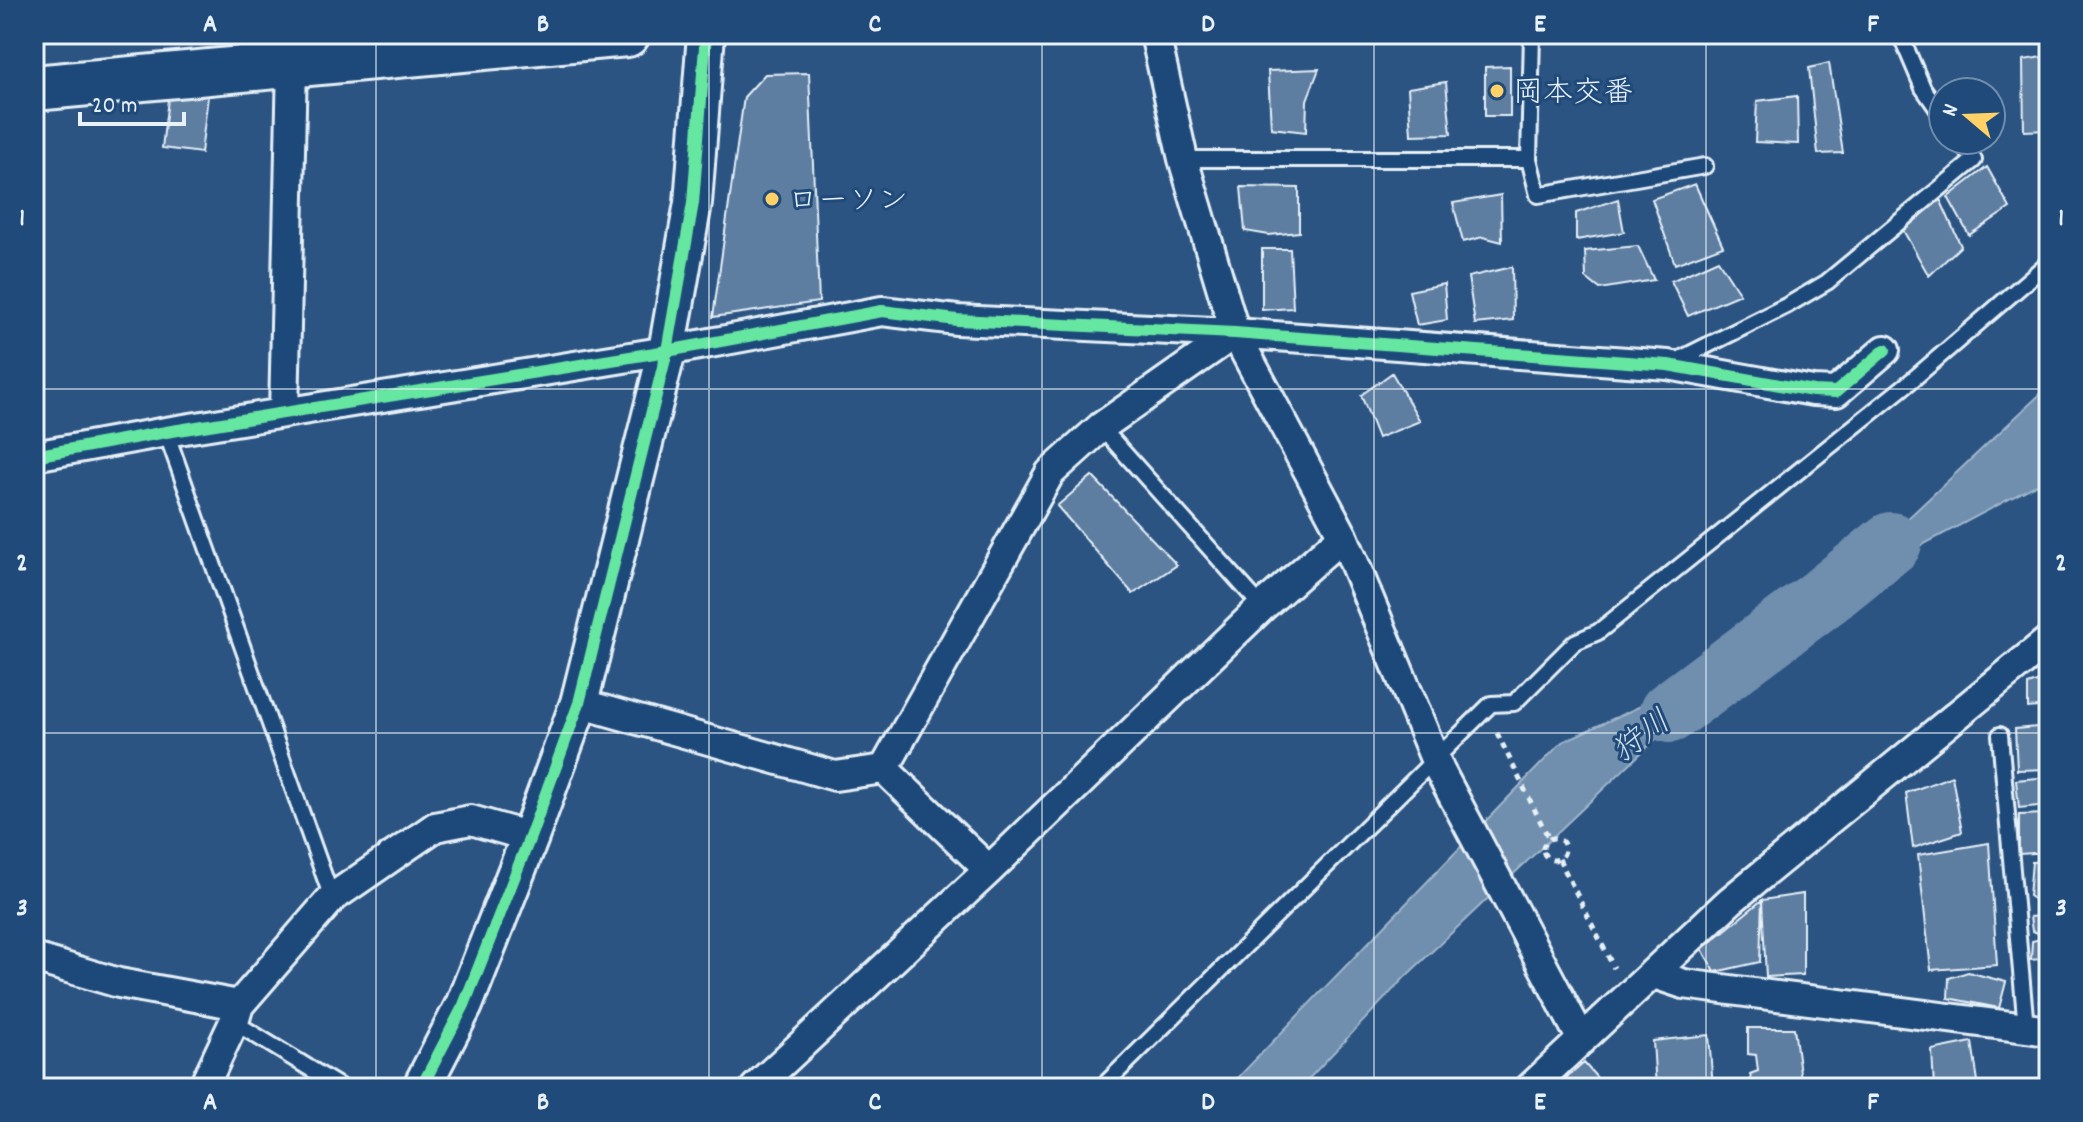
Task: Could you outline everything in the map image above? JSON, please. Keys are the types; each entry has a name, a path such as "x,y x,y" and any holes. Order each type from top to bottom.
{"main road":[{"path":"34,88 627,34"}],"street":[{"path":"421,1088 464,1005 579,703 667,351 693,203 706,34"},
{"path":"1155,34 1183,159 1235,333 1343,536 1438,765 1577,1030"},
{"path":"284,413 292,64"},
{"path":"34,456 667,351 882,311 957,320 1235,333 1668,365 1813,391 1836,392 1885,350"},
{"path":"884,769 1050,473 1101,427 1235,333"},
{"path":"755,1088 989,870 1262,607 1343,536"},
{"path":"1530,1088 1577,1030 1629,997 1730,901 2049,640"},
{"path":"579,703 835,776 884,769"},
{"path":"884,769 989,870"},
{"path":"203,1088 237,1013 332,898 435,827 471,820 530,837"},
{"path":"34,958 237,1013"},
{"path":"1654,974 1684,984 2037,1030"}],"lane":[{"path":"1532,34 1529,159 1538,195 1705,166"},
{"path":"1900,34 1927,94"},
{"path":"1668,365 1827,282 1974,160 1971,156"},
{"path":"1183,159 1529,159"},
{"path":"1101,1088 1438,765 1485,709 1491,704 1514,703 1575,642 1598,632 1911,381 2049,262"},
{"path":"1101,427 1262,607"},
{"path":"166,432 332,898"},
{"path":"2000,735 2037,1030"},
{"path":"237,1013 342,1088"}],"path":[{"path":"1485,709 1549,839"},
{"path":"1549,839 1559,839 1564,844 1564,854 1559,859"},
{"path":"1549,839 1543,852 1548,858 1559,859"},
{"path":"1559,859 1629,997"}],"water":[{"path":"2049,386 2049,478 1824,597"},
{"path":"1737,662 1404,978 1300,1088 1228,1088 1562,742"}],"building":[{"path":"2049,56 2049,130 2024,131 2023,60"},
{"path":"1829,63 1843,153 1818,154 1809,68"},
{"name":"岡本交番","path":"1510,66 1510,116 1485,116 1485,67"},
{"path":"1319,69 1307,100 1306,132 1271,128 1268,71"},
{"name":"ローソン","path":"809,73 819,302 713,317 744,97 765,74"},
{"path":"1446,82 1451,134 1411,135 1408,88"},
{"path":"169,91 208,96 201,153 162,148"},
{"path":"1797,96 1798,144 1755,142 1757,101"},
{"path":"1987,167 2010,208 1969,235 1948,197"},
{"path":"1695,184 1723,246 1675,264 1652,199"},
{"path":"1241,187 1299,188 1299,232 1269,235 1245,231"},
{"path":"1501,195 1502,242 1483,237 1463,242 1453,203"},
{"path":"1618,199 1624,232 1576,240 1576,213"},
{"path":"1940,199 1961,246 1929,276 1899,223"},
{"path":"1638,246 1654,280 1600,289 1586,278 1585,251"},
{"path":"1262,249 1290,249 1293,308 1262,310"},
{"path":"1718,260 1740,294 1688,316 1671,281"},
{"path":"1512,267 1513,320 1475,324 1468,277"},
{"path":"1444,284 1447,320 1417,325 1409,291"},
{"path":"1392,373 1420,421 1378,438 1361,395"},
{"path":"1092,476 1177,565 1133,594 1057,506"},
{"path":"2049,677 2049,706 2028,708 2028,685 2040,681 2040,687 2048,686"},
{"path":"2049,726 2049,769 2017,770 2015,729"},
{"path":"1952,776 1962,832 1913,848 1906,793"},
{"path":"2049,777 2049,805 2019,808 2016,780"},
{"path":"2049,814 2049,852 2019,854 2019,815"},
{"path":"1989,843 1997,965 1931,970 1918,855"},
{"path":"2049,861 2049,905 2043,905 2029,896 2032,862"},
{"path":"1803,894 1803,975 1766,977 1762,900"},
{"path":"1762,900 1760,962 1715,972 1702,949"},
{"path":"2049,915 2049,958 2031,960 2032,941 2041,939 2038,933 2032,931 2030,917"},
{"path":"2042,971 2049,971 2049,1018 2043,1018 2047,1005 2040,1003"},
{"path":"1968,972 2006,982 1999,1008 1948,998 1949,978"},
{"path":"1748,1028 1794,1028 1802,1088 1753,1088 1750,1074 1758,1071 1756,1055 1748,1054"},
{"path":"1709,1035 1713,1088 1656,1088 1653,1041"},
{"path":"1972,1042 1979,1088 1934,1088 1932,1050"},
{"path":"1584,1063 1599,1080 1591,1088 1555,1088"}],"waterway":[{"name":"狩川","path":"1670,712 1891,543"}],"cycle path":[{"path":"421,1088 464,1005 579,703 667,351 693,203 706,34"},
{"path":"34,456 667,351 882,311 957,320 1235,333 1668,365 1813,391 1836,392 1885,350"}],"place":[{"name":"岡本交番","path":"1497,91"},
{"name":"ローソン","path":"772,199"}]}
